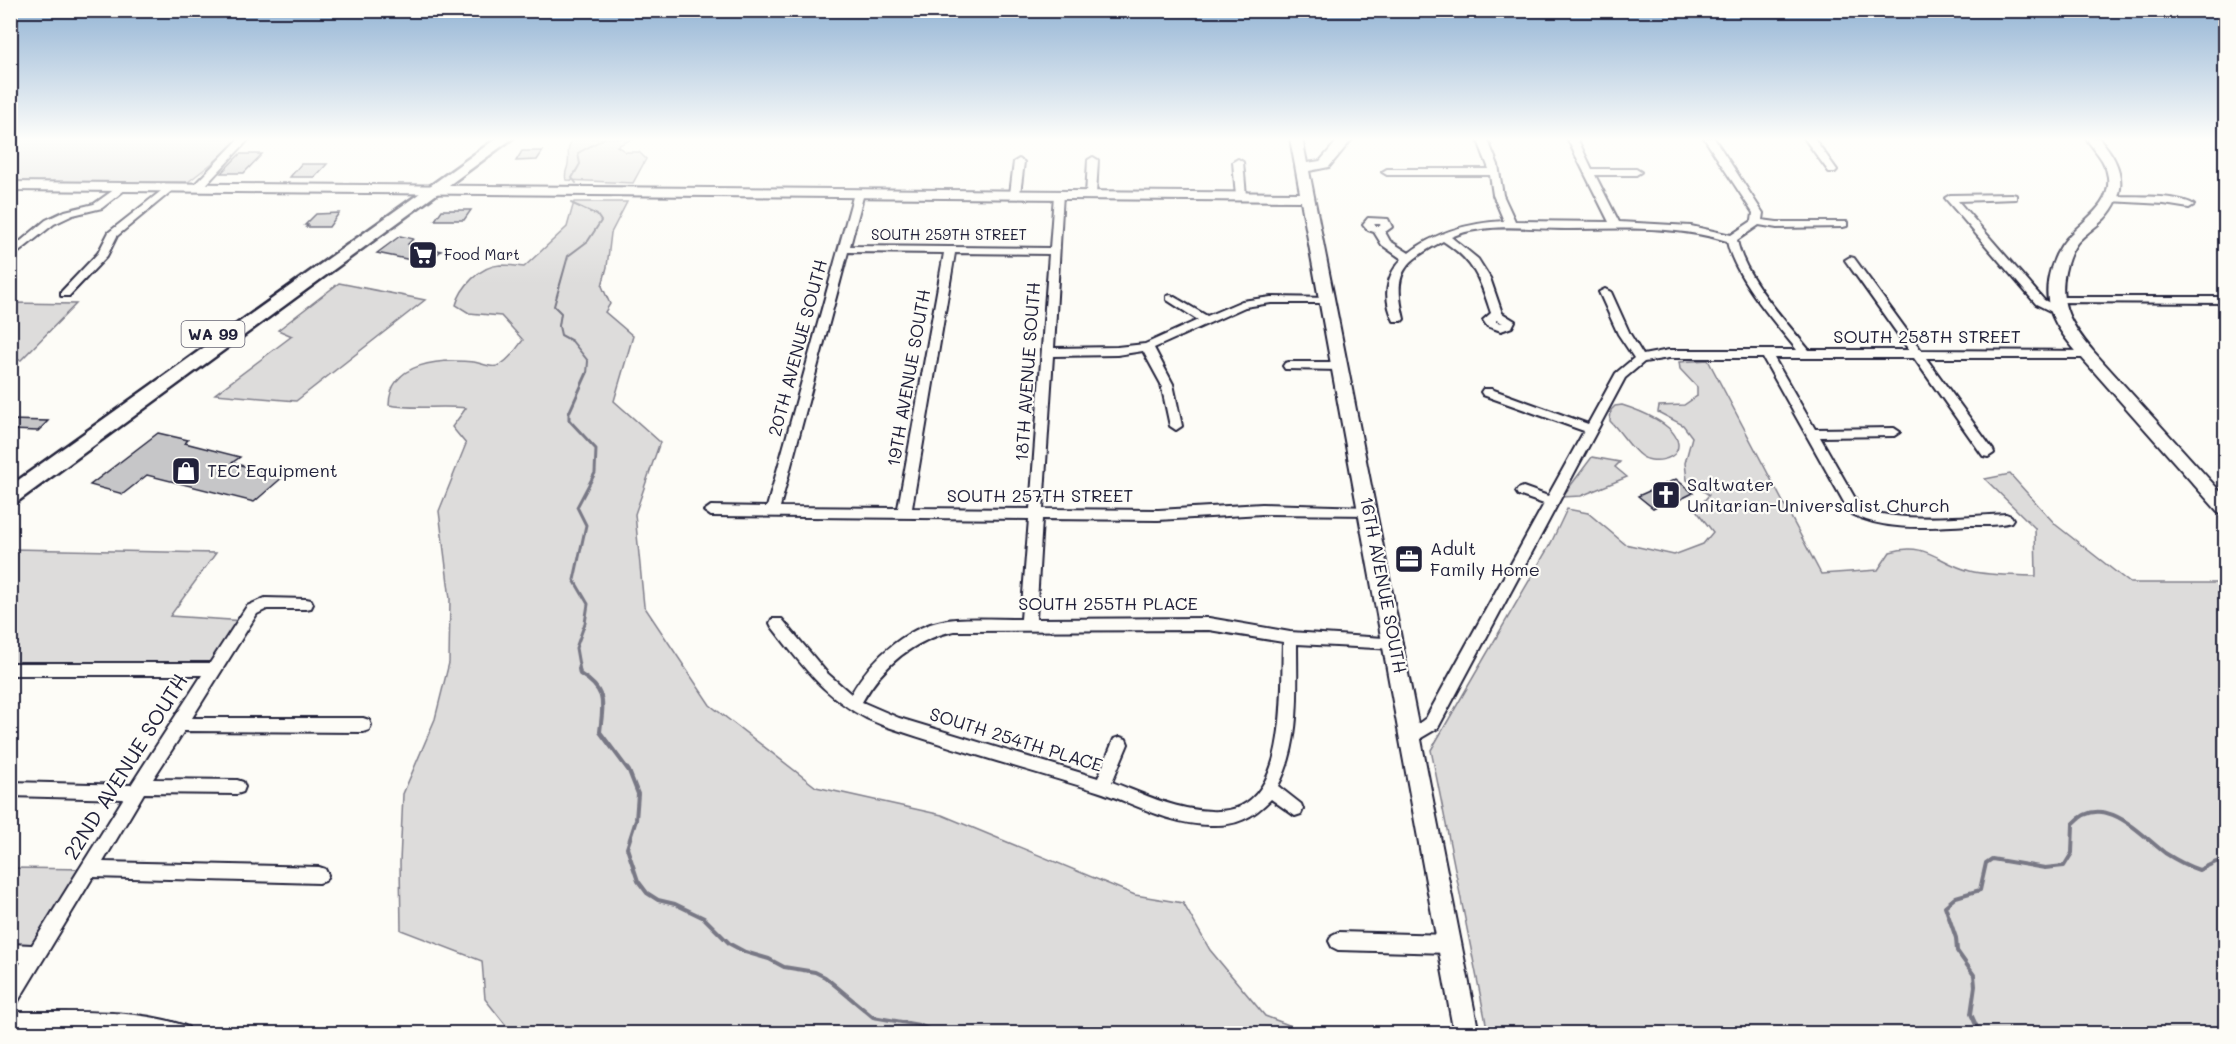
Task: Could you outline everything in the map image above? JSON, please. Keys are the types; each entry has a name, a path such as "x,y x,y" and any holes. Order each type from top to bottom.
{"main road":[{"path":"91,187 1308,197"},
{"name":"WA 99","path":"10,479 419,187"},
{"name":"WA 99","path":"10,496 438,187"},
{"name":"16TH AVENUE SOUTH","path":"1306,187 1395,643 1409,731 1467,1034"},
{"path":"2115,187 2113,199 2101,214 2068,245 2059,268 2057,306 2072,337 2226,510"}],"street":[{"path":"10,256 51,222 69,213 98,206 122,187"},
{"path":"65,294 104,254 112,234 170,187"},
{"path":"1015,194 1016,187"},
{"path":"1091,187 1091,195"},
{"path":"1240,187 1241,196"},
{"path":"1497,187 1511,225"},
{"path":"1597,187 1616,226"},
{"path":"1741,187 1754,206 1758,215 1757,222"},
{"name":"20TH AVENUE SOUTH","path":"772,512 859,193"},
{"name":"18TH AVENUE SOUTH","path":"1028,624 1059,195"},
{"path":"2012,197 1950,198 2040,302 2057,306 2226,300"},
{"path":"2113,199 2164,201 2189,206"},
{"path":"1398,319 1392,292 1399,270 1410,258 1443,236 1467,228 1511,225 1681,226 1732,239 1757,222 1777,225 1843,224"},
{"path":"1378,230 1380,237 1386,243 1410,258"},
{"path":"1443,236 1469,253 1478,264 1497,315"},
{"path":"1732,239 1733,250 1756,288 1807,355"},
{"name":"SOUTH 259TH STREET","path":"843,249 1055,251"},
{"name":"19TH AVENUE SOUTH","path":"904,513 950,250"},
{"path":"1850,260 1988,453"},
{"path":"1744,288 1756,288"},
{"path":"1409,731 1421,731 1432,723 1620,376 1640,359 1624,334 1605,292"},
{"path":"1171,298 1206,320"},
{"path":"1048,352 1117,351 1147,347 1252,302 1328,300"},
{"path":"1147,347 1167,384 1176,426"},
{"name":"SOUTH 258TH STREET","path":"1640,359 1670,354 2087,354"},
{"path":"1767,355 1855,510 1865,517 1884,520 2006,519"},
{"path":"1289,366 1341,366"},
{"path":"1487,392 1590,429"},
{"path":"1813,433 1894,432"},
{"path":"1523,492 1553,502"},
{"name":"SOUTH 257TH STREET","path":"711,512 1158,515 1262,509 1369,512"},
{"name":"22ND AVENUE SOUTH","path":"10,997 137,789 256,606 265,603 306,604"},
{"name":"SOUTH 254TH PLACE","path":"777,623 827,684 865,712 901,725 1102,786 1172,812 1212,818 1235,815 1249,810 1270,789"},
{"name":"SOUTH 255TH PLACE","path":"853,704 863,685 904,643 924,632 954,626 1209,624 1290,638 1395,643"},
{"path":"1290,638 1286,730 1278,768 1270,789 1295,809"},
{"path":"10,669 214,669"},
{"path":"178,724 363,725"},
{"path":"1102,786 1120,744"},
{"path":"10,789 237,787"},
{"path":"88,869 319,875"},
{"path":"1338,941 1450,944"},
{"path":"10,953 36,954"},
{"path":"10,1021 141,1024 181,1034"}],"shaded area":[{"path":"574,202 627,202 611,233 602,286 610,304 605,312 633,336 614,401 660,442 635,514 644,606 710,705 816,787 942,815 1135,895 1183,903 1210,950 1265,1016 1310,1033 512,1033 485,999 482,961 401,930 400,862 403,794 435,719 449,663 450,599 439,511 466,444 452,427 466,408 389,405 392,390 398,379 419,366 461,361 497,366 508,358 523,340 501,316 469,313 456,305 462,291 485,269 500,265 524,267 567,227"},
{"path":"339,283 425,300 296,401 215,394 292,336 278,330"},
{"path":"11,303 76,304 21,360 11,360"},
{"path":"1708,360 1821,574 1878,570 1890,552 1914,549 1978,573 2036,576 2035,528 1985,479 2010,474 2056,525 2130,583 2225,583 2225,1033 1488,1033 1431,750 1551,543 1567,509 1588,513 1625,544 1674,555 1703,544 1713,532 1696,510 1709,495 1687,480 1685,463 1692,437 1683,425 1658,412 1659,406 1684,405 1697,396 1697,387 1680,369 1679,362"},
{"path":"1622,405 1655,419 1671,430 1678,444 1674,454 1664,459 1651,460 1637,453 1610,421 1611,410 1615,406"},
{"path":"1592,457 1620,462 1615,467 1627,477 1581,496 1562,497"},
{"path":"12,549 216,553 170,616 245,621 214,669 11,669"},
{"path":"11,868 88,869 36,954 11,953"}],"building":[{"path":"442,210 471,210 464,220 435,220"},
{"path":"339,213 329,227 306,227 308,225 305,225 316,214"},
{"path":"400,236 413,239 408,244 441,251 426,263 377,253"},
{"path":"10,420 48,421 38,431 10,430"},
{"name":"TEC Equipment","path":"158,433 188,440 185,443 240,457 232,463 284,476 254,502 147,475 123,494 90,485"},
{"name":"Saltwater Unitarian-Universalist Church","path":"1676,479 1693,493 1677,501 1674,498 1653,508 1638,496"}],"waterway":[{"path":"571,203 597,215 601,221 588,241 568,256 554,306 561,313 559,326 561,335 572,341 588,361 587,374"},
{"path":"580,671 576,648 585,623 588,604 574,580 586,525 577,507 595,473 596,449 569,420 569,413 587,373"},
{"path":"579,669 580,674 589,680 599,692 602,699 600,732 629,771 638,794 636,820 627,848 638,881 647,893 658,900 675,904 704,918 730,944 745,952 769,959 784,967 815,972 825,977 873,1017 919,1025 940,1034"},
{"path":"1980,1034 1971,1014 1975,986 1974,975 1957,951 1956,938 1945,906 1956,897 1980,890 1986,863 1992,859 2045,868 2064,866 2072,853 2073,824 2085,815 2097,812 2109,813 2121,819 2165,853 2199,870 2216,862 2226,861"}],"place":[{"name":"Food Mart","path":"423,255"},
{"name":"TEC Equipment","path":"186,471"},
{"name":"Saltwater Unitarian-Universalist Church","path":"1666,495"},
{"name":"Adult Family Home","path":"1409,559"}]}
